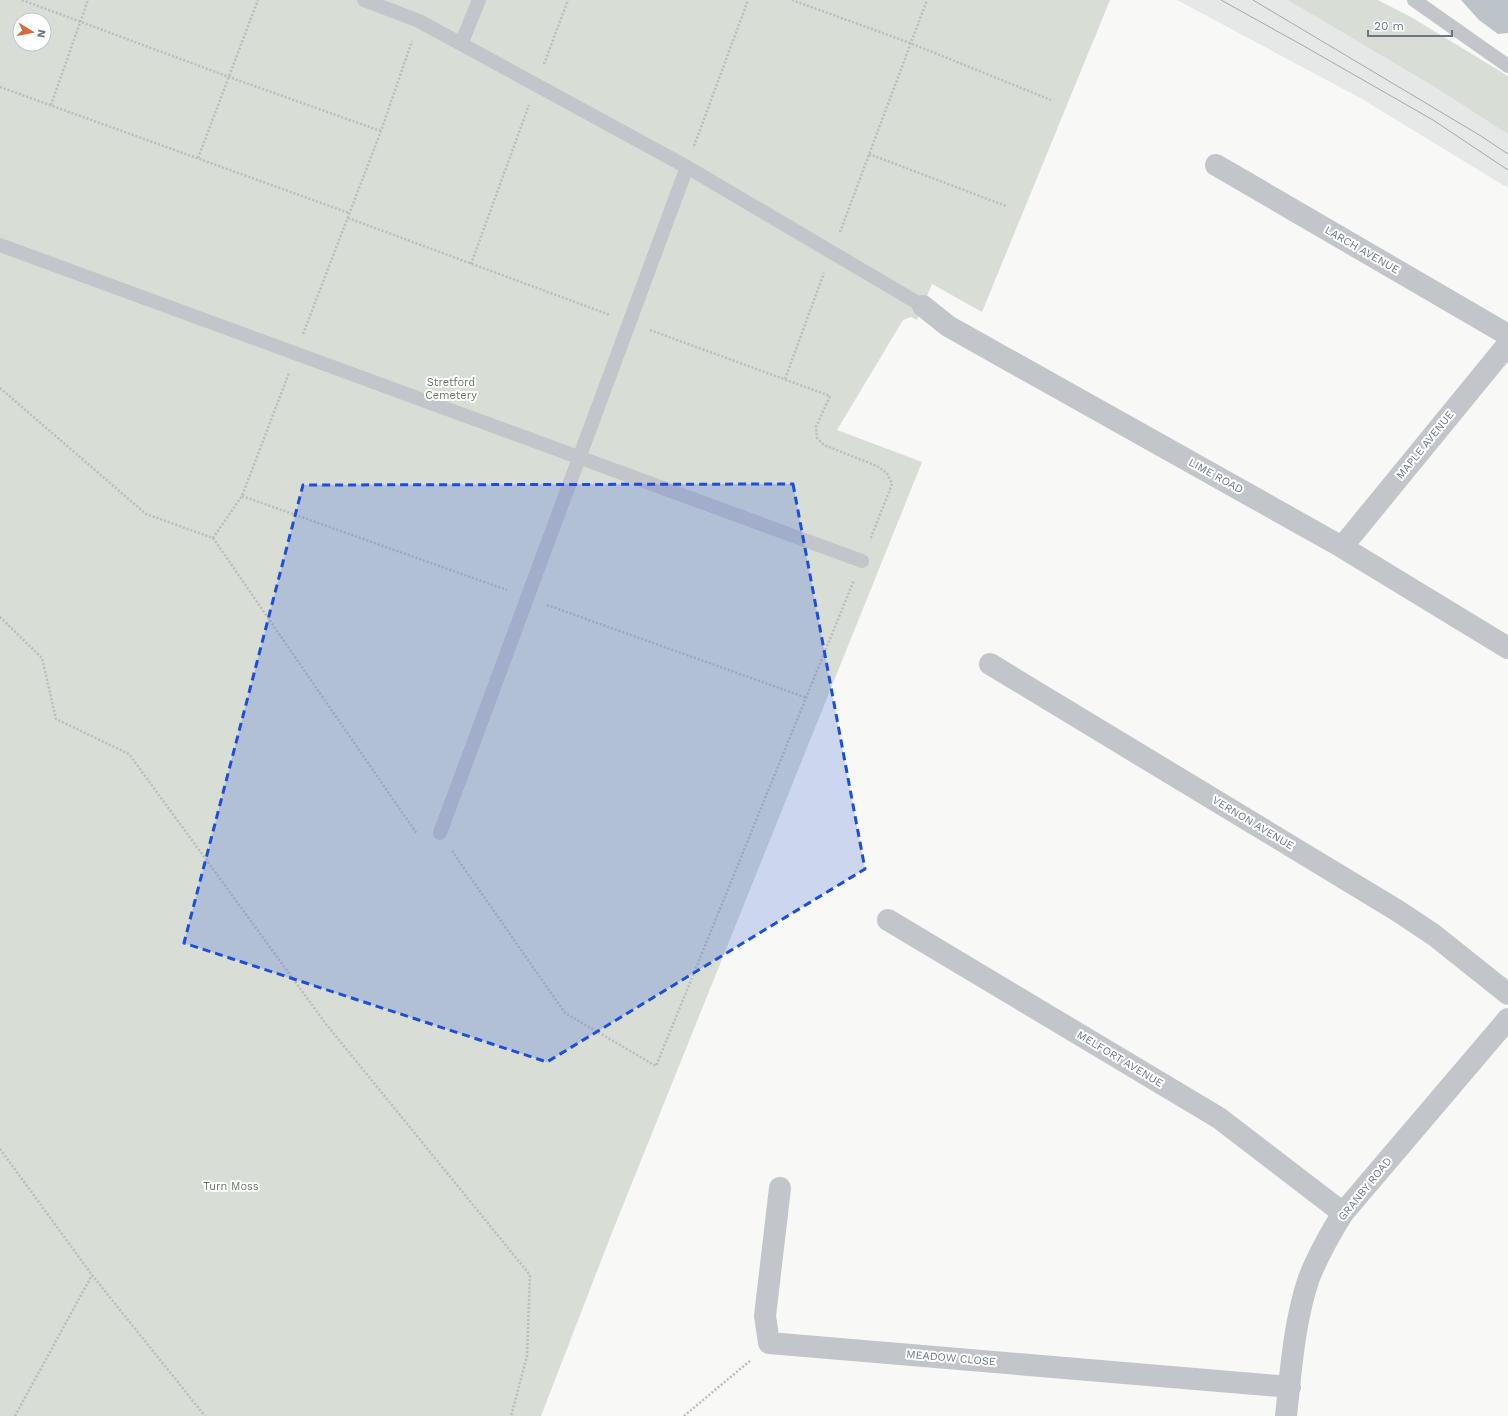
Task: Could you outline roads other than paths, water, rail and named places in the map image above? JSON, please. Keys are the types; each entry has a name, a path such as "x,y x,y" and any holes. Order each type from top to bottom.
{"street":[{"name":"LARCH AVENUE","path":"1216,165 1508,335"},
{"name":"LIME ROAD","path":"923,306 948,326 1342,547 1508,648"},
{"name":"MAPLE AVENUE","path":"1342,547 1508,344"},
{"name":"VERNON AVENUE","path":"990,664 1398,911 1434,935 1508,994"},
{"name":"MELFORT AVENUE","path":"888,920 1219,1118 1343,1213"},
{"name":"GRANBY ROAD","path":"1286,1416 1293,1351 1300,1315 1309,1278 1324,1244 1343,1213 1508,1019"},
{"name":"MEADOW CLOSE","path":"780,1188 765,1316 769,1343 1290,1387"}],"lane":[{"path":"364,0 419,21 686,166 923,306"},
{"path":"462,44 479,0"},
{"path":"1414,0 1508,66"},
{"path":"440,833 686,166"},
{"path":"0,245 862,561"}],"tram line":[{"path":"1221,0 1433,120 1508,170"},
{"path":"1253,0 1481,136 1508,154"}],"park label":[{"name":"Stretford Cemetery","path":"451,388"},
{"name":"Turn Moss","path":"231,1186"}]}
